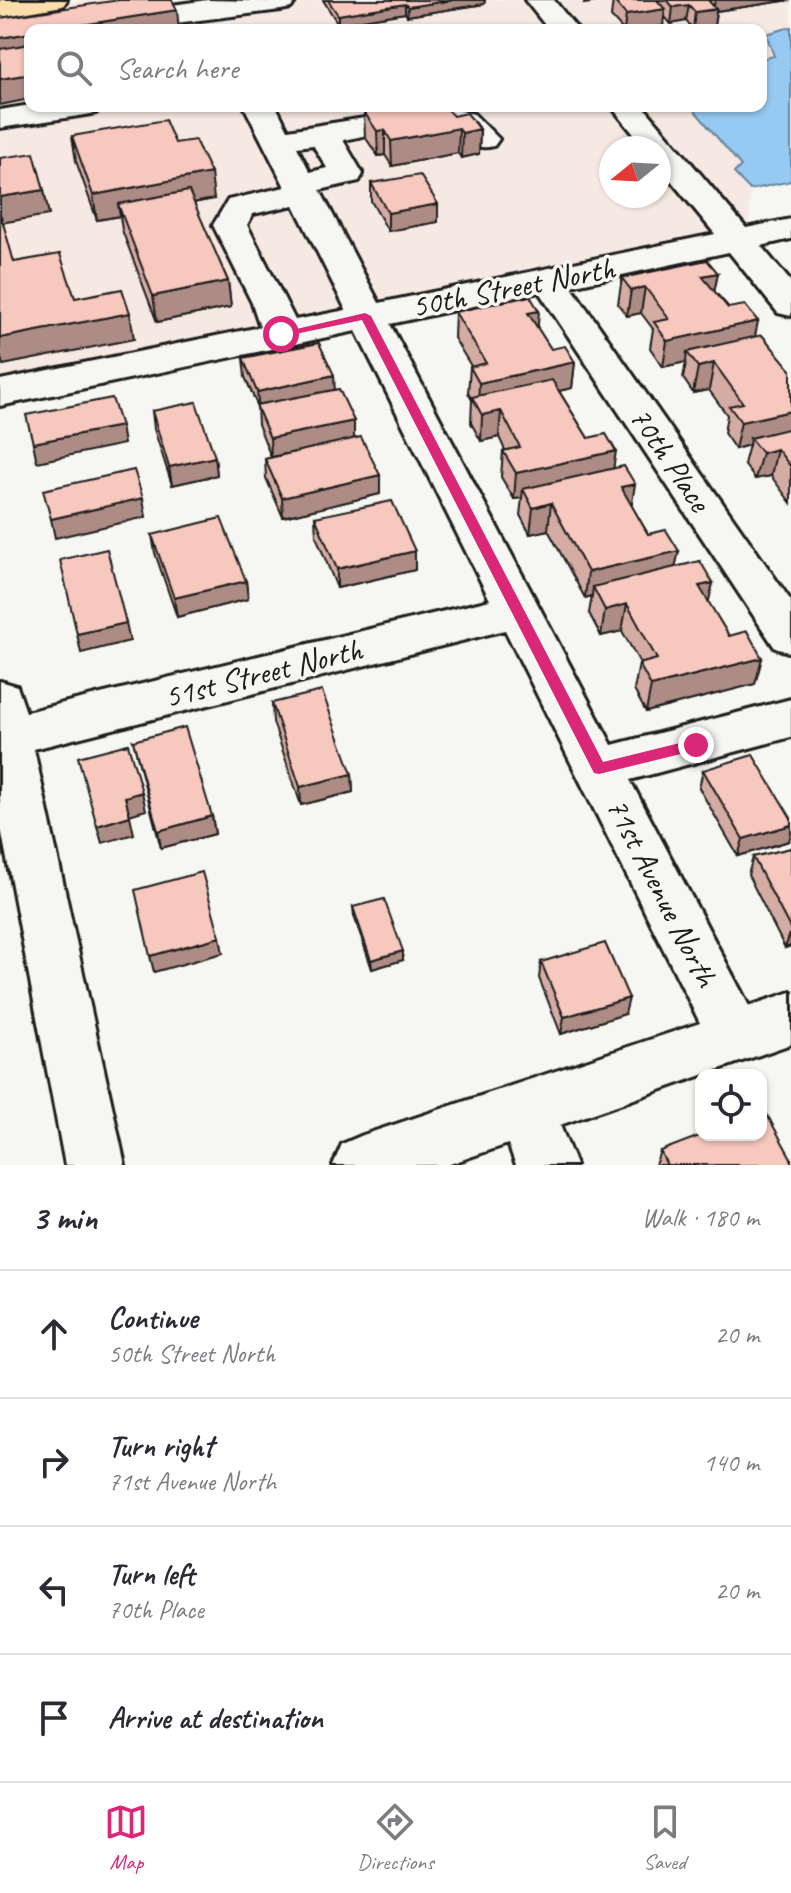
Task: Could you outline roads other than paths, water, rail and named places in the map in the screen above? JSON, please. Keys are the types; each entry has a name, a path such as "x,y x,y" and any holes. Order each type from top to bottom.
{"main road":[{"path":"0,8 53,0"}],"street":[{"path":"539,0 555,24"},
{"path":"114,24 286,8"},
{"path":"0,119 46,112"},
{"path":"632,112 791,305"},
{"path":"269,124 323,134 436,115 455,115 471,123 483,139"},
{"name":"71st Avenue North","path":"269,124 736,1037"},
{"path":"281,334 270,303 230,225 240,207 347,174 323,134"},
{"name":"50th Street North","path":"0,393 791,229"},
{"name":"70th Place","path":"550,281 791,636"},
{"name":"51st Street North","path":"4,718 518,610"},
{"path":"4,718 95,1165"},
{"path":"599,768 779,724 791,718"},
{"path":"363,1165 791,1018"},
{"path":"524,1109 546,1165"}],"water":[{"path":"791,27 791,181 750,190 734,173 741,166 696,112 767,112 767,58 774,56 767,34"}]}
